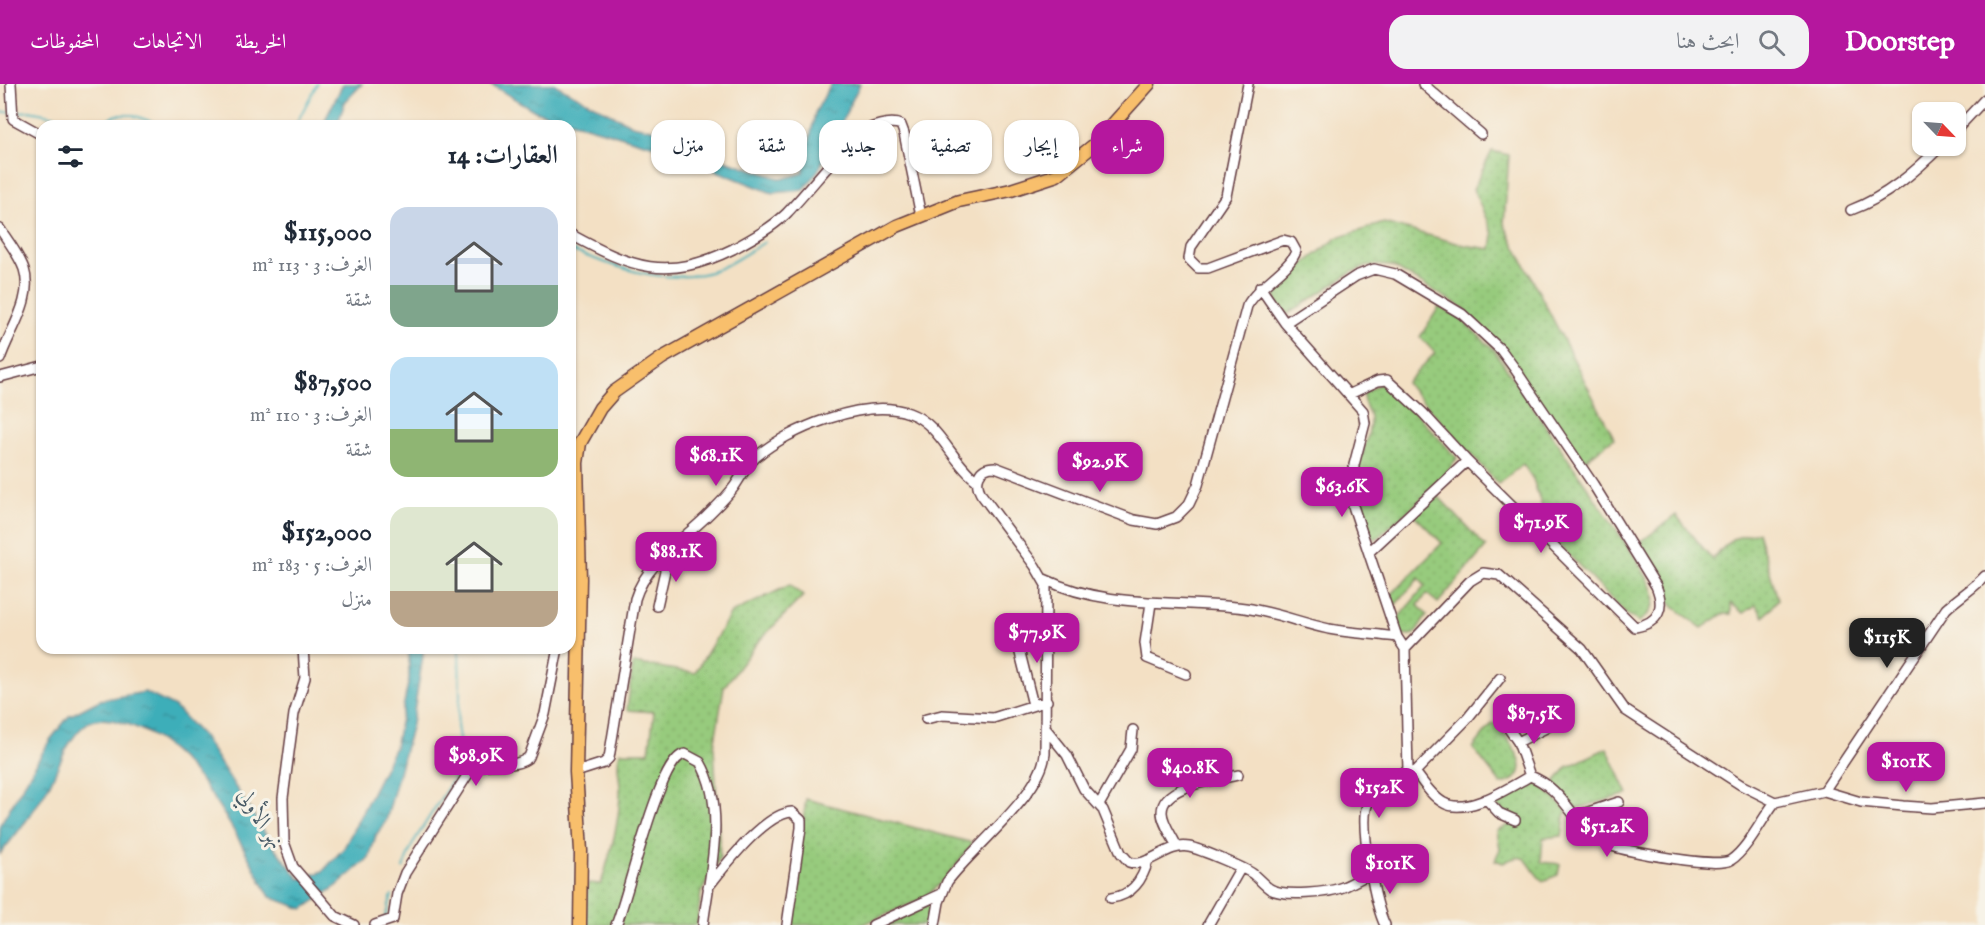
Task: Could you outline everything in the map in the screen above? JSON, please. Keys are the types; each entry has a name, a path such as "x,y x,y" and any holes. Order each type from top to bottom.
{"main road":[{"path":"576,440 614,392 654,364 865,243 958,201 1019,188 1057,175 1094,145 1149,84"},
{"path":"576,456 580,579 576,772 581,850 580,925"}],"street":[{"path":"11,84 10,104 13,119 36,132"},
{"path":"976,480 984,469 995,467 1134,520 1156,524 1176,517 1186,509 1195,492 1245,313 1260,287 1292,260 1296,251 1291,242 1278,241 1203,268 1191,262 1189,255 1193,243 1218,211 1226,196 1248,84"},
{"path":"1423,84 1481,134"},
{"path":"1966,119 1985,99"},
{"path":"576,237 610,255 648,267 676,269 702,263 742,244 778,221 860,133 873,127 896,123 901,125 904,133 921,216"},
{"path":"1851,210 1882,196 1930,156"},
{"path":"0,229 22,265 26,286 23,304 0,359"},
{"path":"1286,323 1356,276 1374,270 1395,274 1462,314 1501,351 1593,484 1656,586 1662,600 1658,614 1643,626 1635,627 1467,461 1423,413 1387,380 1378,381 1350,394"},
{"path":"1260,287 1286,323 1350,394 1365,417 1354,465 1352,497 1355,515 1397,637 1405,649 1412,771 1439,800 1458,806 1486,799 1530,776 1541,780 1587,829 1608,845 1659,857 1721,863 1734,857 1775,802"},
{"path":"0,377 36,368"},
{"path":"576,772 604,763 609,759 635,600 647,575 725,498 757,456 784,438 814,423 851,412 898,410 916,416 933,429 976,480 981,494 1044,579 1047,603 1047,701 1044,762 1036,781 960,866 941,894 935,925"},
{"path":"1369,552 1467,461"},
{"path":"657,606 669,552"},
{"path":"1405,649 1470,580 1483,573 1499,575 1582,649 1625,711 1740,785 1775,802 1824,791 1861,802 1922,808 1985,803"},
{"path":"1824,791 1946,609 1961,594 1975,587 1985,576"},
{"path":"576,585 580,579"},
{"path":"1044,579 1084,594 1151,603 1246,608 1328,628 1397,637"},
{"path":"1151,603 1144,643 1147,658 1186,674"},
{"path":"1011,640 1019,649 1033,705"},
{"path":"303,654 305,678 294,714 283,798 284,842 293,867 339,919 354,925"},
{"path":"375,925 393,919 397,894 405,873 470,771 487,764 520,763 530,757 546,714 557,654"},
{"path":"1385,925 1379,911 1372,873 1365,826 1367,806 1385,785 1412,771 1467,719 1500,678"},
{"path":"926,719 942,715 993,718 1047,701"},
{"path":"1518,742 1546,728"},
{"path":"1046,729 1067,755 1084,789 1100,805 1125,859 1133,864 1148,860 1162,851 1178,847 1199,849 1251,873 1271,890 1280,893 1328,891 1344,887 1372,873"},
{"path":"1509,729 1518,742 1530,776"},
{"path":"1100,805 1131,749 1133,730"},
{"path":"616,925 657,794 673,761 680,754 691,755 700,762 712,800 714,832 703,925"},
{"path":"1178,847 1163,817 1166,801 1178,789 1238,775"},
{"path":"1486,799 1499,813 1515,820"},
{"path":"1576,816 1619,802"},
{"path":"708,887 736,852 771,820 792,812 801,820 801,828 786,925"},
{"path":"1111,898 1129,892 1145,872 1148,860"},
{"path":"1208,925 1240,869"},
{"path":"873,925 941,894"}],"green space":[{"path":"1492,151 1509,155 1504,224 1614,438 1583,462 1465,309 1392,266 1372,265 1352,272 1288,314 1278,304 1274,293 1281,282 1337,238 1384,223 1464,245 1491,249 1493,234 1473,189"},
{"path":"1439,307 1460,318 1493,349 1637,560 1651,585 1655,600 1648,614 1639,622 1626,614 1539,524 1545,516 1533,479 1523,464 1498,484 1406,383 1435,353 1420,337"},
{"path":"1379,384 1390,385 1457,458 1442,481 1376,539 1369,534 1360,517 1357,484 1359,465 1370,425 1370,415 1364,400 1364,393"},
{"path":"1437,495 1486,547 1438,603 1427,594 1418,605 1427,615 1415,634 1404,636 1397,633 1394,623 1425,586 1419,578 1390,611 1386,600 1442,543 1414,515"},
{"path":"1676,515 1712,559 1732,539 1758,532 1778,599 1764,617 1756,605 1744,613 1731,604 1731,614 1723,614 1702,628 1673,606 1638,544"},
{"path":"790,585 803,596 757,643 724,687 714,747 720,857 701,893 697,925 585,925 588,883 601,884 616,828 620,793 618,763 620,752 649,752 654,712 627,710 633,663 695,673 731,613"},
{"path":"1506,722 1504,734 1518,756 1521,770 1518,776 1511,781 1501,784 1473,748 1492,724"},
{"path":"1607,748 1628,794 1574,809 1552,786 1567,767"},
{"path":"1530,781 1542,786 1566,810 1562,836 1543,838 1541,862 1560,864 1558,875 1543,881 1524,858 1512,859 1503,863 1495,860 1500,849 1497,831 1511,824 1511,817 1495,805 1495,801"},
{"path":"806,799 973,843 947,877 924,898 862,925 789,925"},
{"path":"929,904 932,908 931,925 883,925"}],"water":[{"path":"343,84 362,84 345,102 339,120 325,120"},
{"path":"490,84 554,84 632,125 651,129 651,145 576,123 576,120 566,120 535,111"},
{"path":"831,84 860,84 843,120 819,120 819,169 804,190 772,193 724,174 725,160 737,164 737,174 767,174 782,179 807,174 807,153 815,113"},
{"path":"409,654 423,654 412,724 386,821 376,835 369,858 337,886 303,909 270,897 243,846 210,793 170,748 146,732 111,720 102,719 89,722 72,739 37,805 0,854 0,825 50,740 69,716 100,700 145,692 175,707 204,738 274,847 300,879 323,871 344,848 395,747 409,679"}],"waterway":[{"path":"298,120 317,84"},
{"path":"15,113 29,111 64,120"},
{"path":"0,112 9,112"},
{"path":"108,120 117,115 133,115 147,120"},
{"path":"576,252 635,271 669,277 710,272 735,261 765,242"},
{"path":"403,868 413,843 453,779 461,751 457,726 460,698 459,654"},
{"path":"385,918 392,895"}],"water label":[{"name":"نهر الأولي","path":"262,818"}]}
